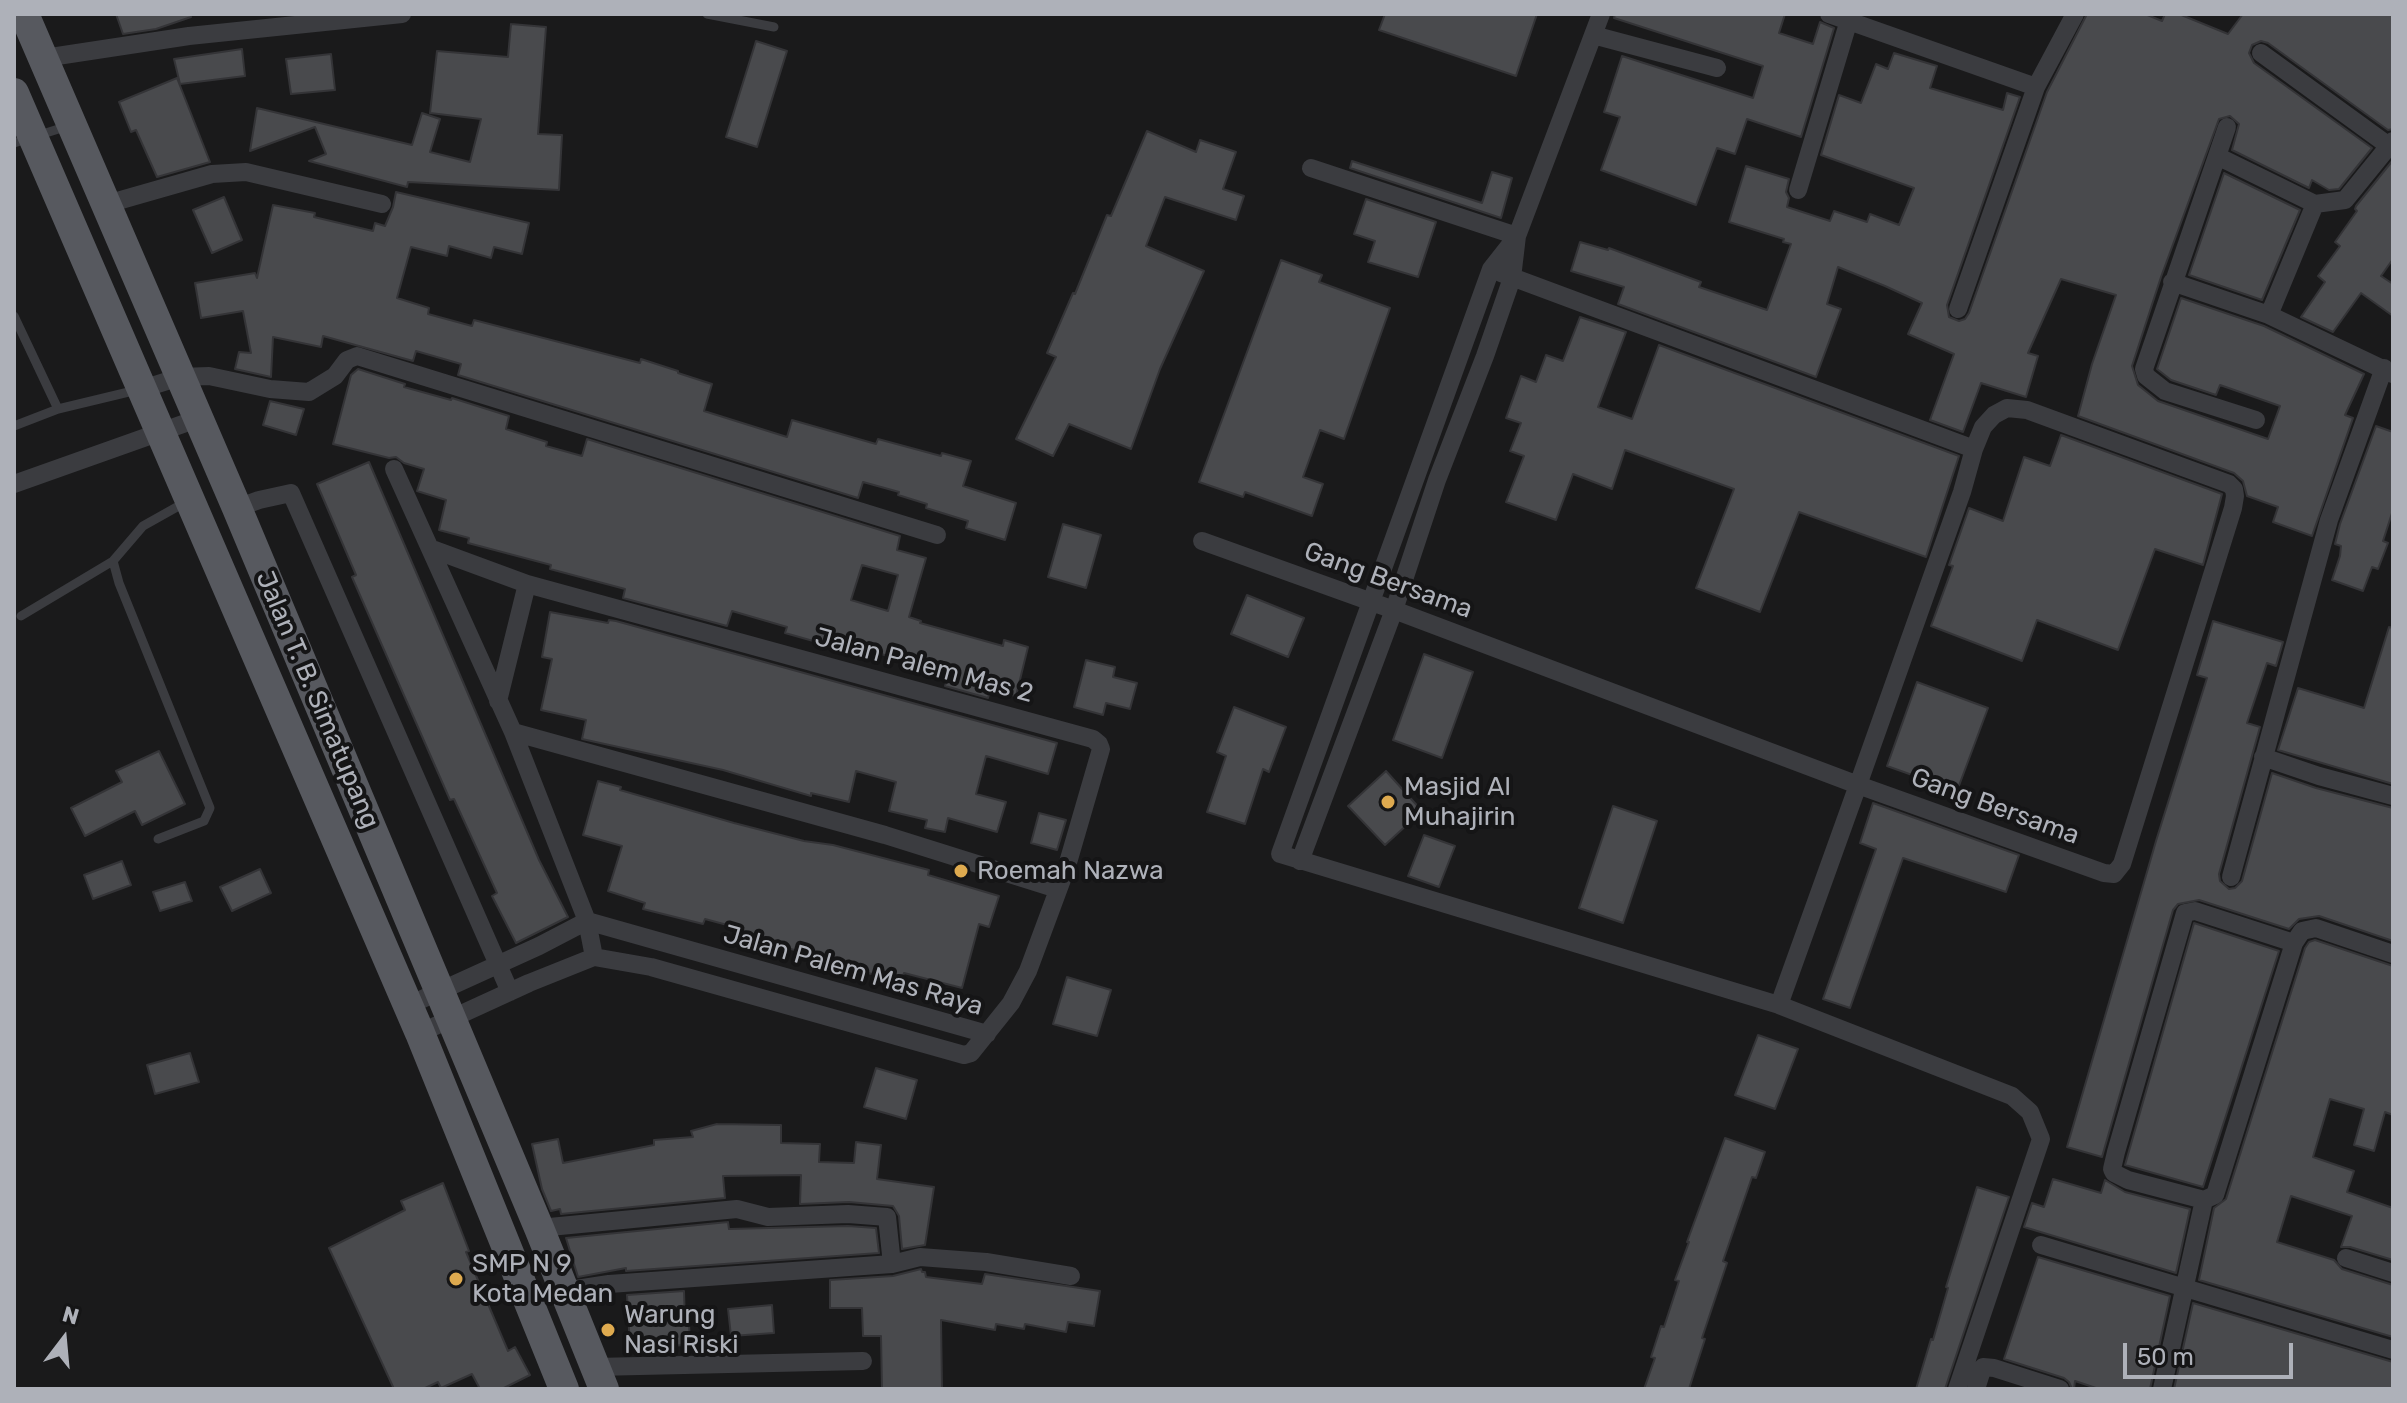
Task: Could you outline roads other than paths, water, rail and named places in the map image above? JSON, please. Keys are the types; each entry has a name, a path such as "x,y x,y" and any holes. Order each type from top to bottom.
{"main road":[{"name":"Jalan T. B. Simatupang","path":"24,14 237,508 599,1378"},
{"name":"Jalan T. B. Simatupang","path":"14,93 23,140 161,430 420,1033 564,1389"}],"street":[{"path":"44,58 189,36 402,14"},
{"path":"1300,861 1394,610 1437,480 1485,356 1512,278 1517,236 1601,14"},
{"path":"1829,14 2036,87"},
{"path":"1958,309 2036,87 2075,14"},
{"path":"1798,190 1849,20"},
{"path":"1593,35 1717,68"},
{"path":"2217,156 2315,204 2345,200 2391,144 2261,53"},
{"path":"2227,127 2144,369 2146,376 2165,391 2256,420"},
{"path":"1311,168 1517,236"},
{"path":"107,204 212,174 246,172 382,204"},
{"path":"2269,315 2315,204"},
{"path":"1517,236 1491,269 1280,853 1779,1005 2012,1096 2030,1112 2041,1139 1957,1389"},
{"path":"1491,269 1974,449 1962,492 1779,1005"},
{"path":"2172,282 2269,315 2388,371 2329,520 2231,877"},
{"path":"1463,347 1485,356"},
{"path":"142,389 180,377 209,376 270,389 309,392 335,376 347,360 357,356 937,535"},
{"name":"Gang Bersama","path":"1202,541 1858,785 2114,874 2122,864 2233,508 2234,489 2229,484 2027,410 2007,408 1994,415 1983,427 1974,449"},
{"path":"14,484 197,419"},
{"path":"394,469 513,732 587,921 594,957 420,1033"},
{"path":"1417,474 1437,480"},
{"path":"237,508 291,493 510,992"},
{"name":"Jalan Palem Mas 2","path":"432,549 527,584 1093,739 1101,749 1067,866 1028,971 1011,1003 987,1034"},
{"path":"498,701 527,584"},
{"path":"513,732 885,835 1057,889"},
{"path":"1319,744 1339,752"},
{"path":"2263,757 2393,796"},
{"path":"2294,943 2195,911 2188,911 2182,918 2112,1169 2114,1173 2128,1180 2204,1200 2215,1195 2294,943 2302,931 2316,928 2393,954"},
{"path":"407,1006 587,921"},
{"name":"Jalan Palem Mas Raya","path":"587,921 987,1034 971,1053 964,1055 651,967 594,957"},
{"path":"2162,1389 2204,1200"},
{"path":"539,1228 737,1209 768,1217 848,1214 887,1217 892,1264"},
{"path":"2041,1245 2393,1350"},
{"path":"563,1291 609,1284 892,1264 920,1257 986,1262 1071,1276"},
{"path":"2346,1258 2393,1273"},
{"path":"599,1378 863,1361"},
{"path":"1976,1389 1983,1367 2060,1389"}],"lane":[{"path":"707,14 774,27"},
{"path":"23,140 73,125"},
{"path":"14,316 58,409"},
{"path":"14,426 58,409 142,389"},
{"path":"21,616 113,561 143,526 191,500"},
{"path":"113,561 119,583 210,808 204,821 158,839"}],"place":[{"name":"Masjid Al Muhajirin","path":"1388,802"},
{"name":"Roemah Nazwa","path":"961,871"},
{"name":"SMP N 9 Kota Medan","path":"456,1279"},
{"name":"Warung Nasi Riski","path":"608,1330"}]}
